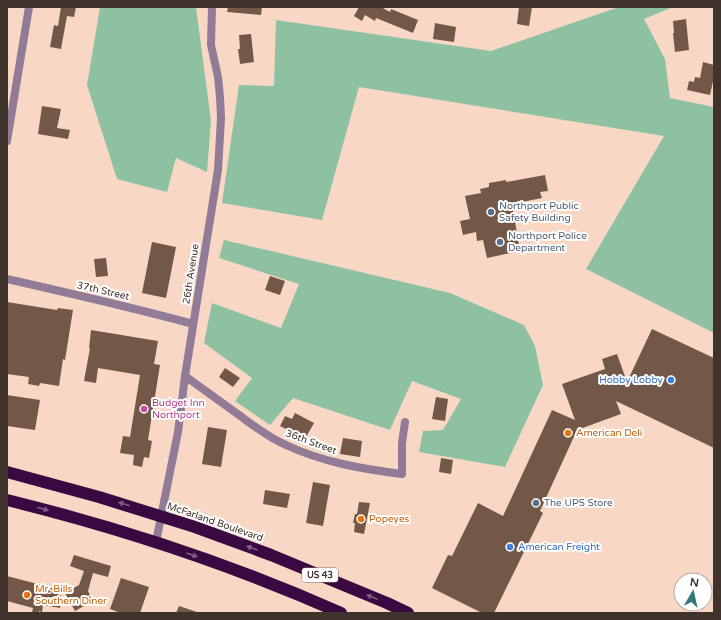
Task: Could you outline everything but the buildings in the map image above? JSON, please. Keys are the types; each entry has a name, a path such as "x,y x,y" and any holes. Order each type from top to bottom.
{"highway":[{"name":"McFarland Boulevard","path":"7,472 99,497 195,527 271,555 408,613"},
{"name":"US 43","path":"7,500 156,542 264,581 321,609 341,613"}],"street":[{"path":"7,141 29,7"},
{"name":"26th Avenue","path":"156,542 178,432 185,376 218,170 221,128 220,97 218,77 211,45 212,7"},
{"name":"37th Street","path":"7,279 193,324"},
{"name":"36th Street","path":"185,376 267,435 285,445 315,456 369,470 402,474 404,422"}],"green space":[{"path":"100,7 196,7 211,121 207,172 176,158 167,192 117,179 87,85"},
{"path":"616,7 673,7 644,19 665,59 670,98 714,107 714,333 586,269 664,136 359,87 322,220 222,203 239,85 274,86 276,20 491,51"},
{"path":"224,240 450,293 524,325 535,346 543,385 505,467 419,452 423,431 443,430 461,399 412,381 390,430 293,398 270,425 235,401 252,378 204,343 212,303 281,328 299,284 219,258"}],"place":[{"name":"Northport Public Safety Building","path":"491,212"},
{"name":"Northport Police Department","path":"500,242"},
{"name":"Hobby Lobby","path":"671,380"},
{"name":"Budget Inn Northport","path":"144,409"},
{"name":"American Deli","path":"568,433"},
{"name":"The UPS Store","path":"536,503"},
{"name":"Popeyes","path":"361,519"},
{"name":"American Freight","path":"510,547"},
{"name":"Mr. Bills Southern Diner","path":"27,595"}]}
